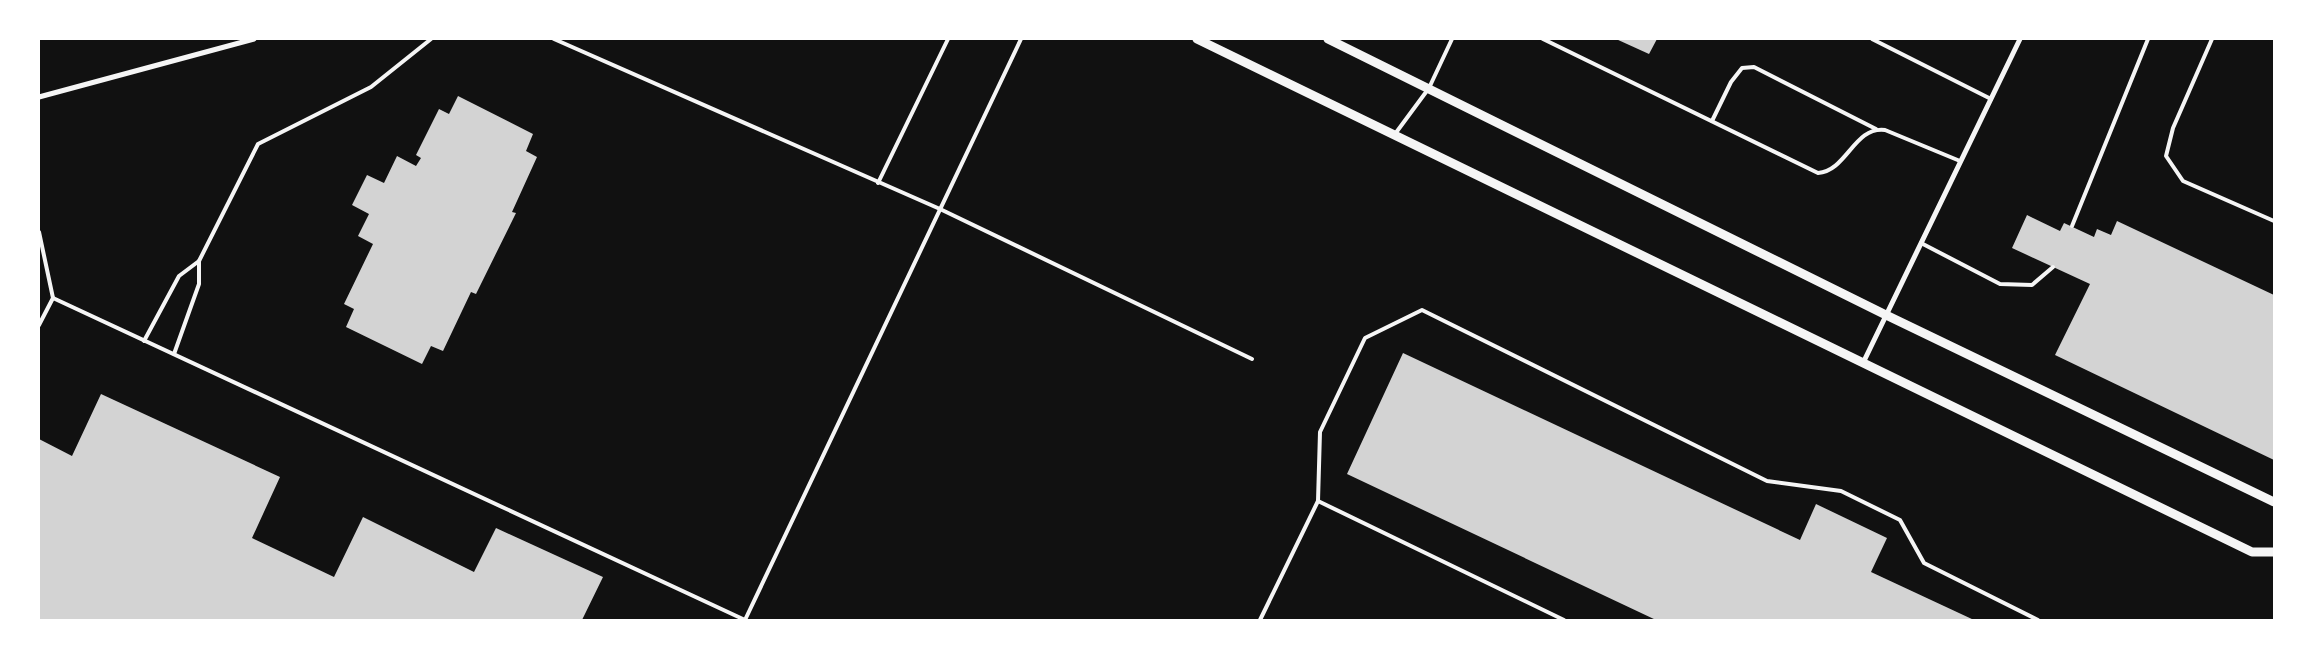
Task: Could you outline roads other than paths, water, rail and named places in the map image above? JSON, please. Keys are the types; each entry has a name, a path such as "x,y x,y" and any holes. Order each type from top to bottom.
{"street":[{"path":"39,97 254,39"},
{"path":"1197,39 2252,552 2274,552"},
{"path":"1328,39 1886,315 2274,502"},
{"path":"1862,364 2020,39"}],"lane":[{"path":"144,341 179,276 199,261 258,144 371,87 431,39"},
{"path":"554,39 940,209 1252,359"},
{"path":"878,183 948,39"},
{"path":"53,298 745,620 1021,39"},
{"path":"1395,134 1429,88 1452,39"},
{"path":"1543,39 1818,173 1828,172 1836,167 1863,136 1876,129"},
{"path":"1872,39 1991,99"},
{"path":"2072,226 2148,39"},
{"path":"2212,39 2173,128 2166,156 2183,181 2274,221"},
{"path":"1712,121 1731,82 1742,68 1754,67 1876,129 1885,130 1960,161"},
{"path":"39,232 53,298 39,325"},
{"path":"1921,243 2000,284 2032,285 2053,267"},
{"path":"174,354 199,284 199,261"},
{"path":"1260,620 1318,501 1320,432 1365,338 1422,310 1767,481 1841,491 1900,520 1924,563 2038,620"},
{"path":"1318,501 1564,620"}]}
